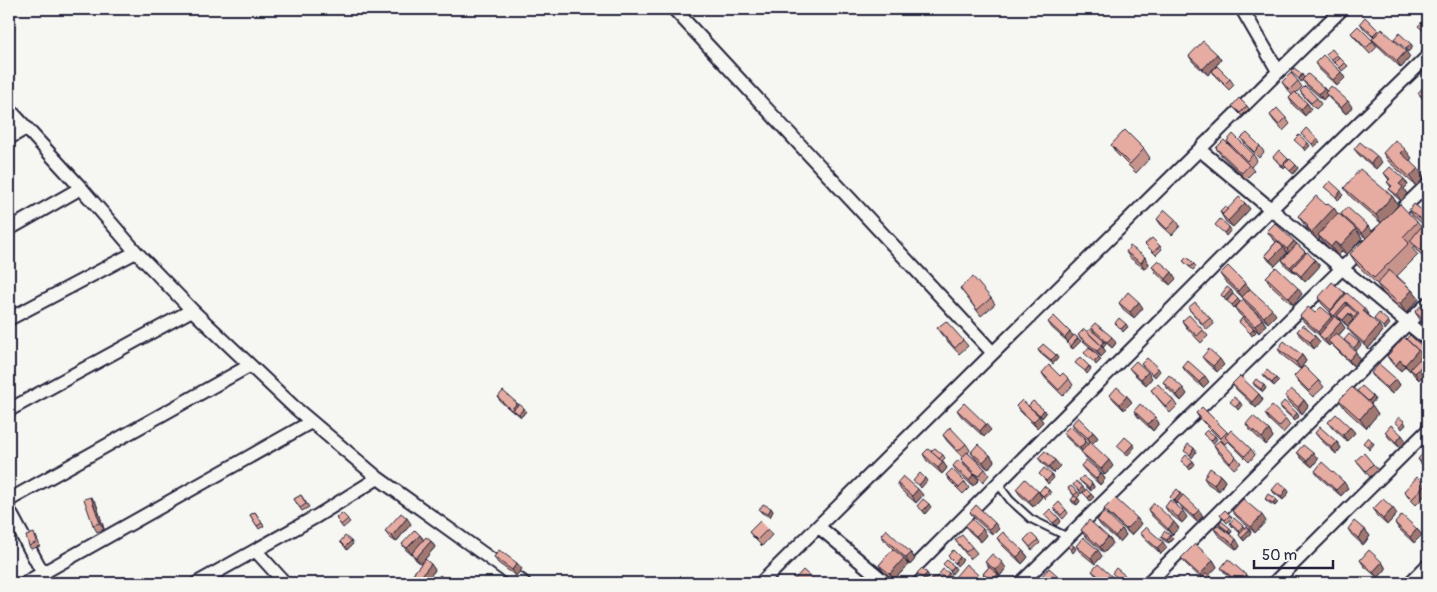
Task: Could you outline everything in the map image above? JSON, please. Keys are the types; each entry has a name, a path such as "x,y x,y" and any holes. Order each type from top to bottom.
{"street":[{"path":"674,9 993,353"},
{"path":"1242,9 1278,71"},
{"path":"762,583 1342,9"},
{"path":"899,583 1271,209 1428,56"},
{"path":"9,109 136,252 250,366 311,422 378,478 524,583"},
{"path":"9,138 26,128"},
{"path":"1200,150 1428,340"},
{"path":"1021,583 1428,184"},
{"path":"9,229 81,188"},
{"path":"9,319 136,252"},
{"path":"1148,583 1428,303"},
{"path":"9,410 192,310"},
{"path":"9,500 250,366"},
{"path":"25,583 45,579 311,422"},
{"path":"1274,583 1428,430"},
{"path":"197,583 317,516 378,478"},
{"path":"9,510 45,579"},
{"path":"819,527 886,583"},
{"path":"256,551 285,583"},
{"path":"1412,583 1428,567"}],"lane":[{"path":"998,484 1010,500 1031,520 1068,537"}],"building":[{"path":"1365,17 1378,30 1373,35 1360,23"},
{"path":"1424,20 1428,24 1427,34 1418,26"},
{"path":"1358,26 1373,41 1366,48 1351,33"},
{"path":"1382,29 1406,51 1397,61 1372,39"},
{"path":"1399,33 1411,44 1406,49 1394,39"},
{"path":"1203,41 1217,54 1203,69 1189,56"},
{"path":"1332,49 1337,55 1331,60 1326,54"},
{"path":"1323,55 1341,72 1333,80 1315,63"},
{"path":"1339,57 1345,63 1340,68 1334,62"},
{"path":"1217,66 1230,79 1225,84 1212,71"},
{"path":"1294,68 1302,74 1299,79 1291,72"},
{"path":"1291,73 1298,81 1289,90 1282,82"},
{"path":"1308,74 1324,88 1319,94 1302,80"},
{"path":"1425,85 1428,87 1428,101 1418,93"},
{"path":"1305,86 1317,98 1311,103 1300,91"},
{"path":"1331,86 1348,101 1341,108 1325,93"},
{"path":"1295,92 1307,103 1301,110 1289,98"},
{"path":"1239,98 1247,106 1240,113 1232,106"},
{"path":"1277,108 1286,118 1279,125 1270,115"},
{"path":"1306,128 1318,139 1312,144 1301,134"},
{"path":"1125,130 1144,149 1130,164 1111,145"},
{"path":"1247,133 1260,146 1254,152 1241,138"},
{"path":"1233,134 1253,154 1247,161 1227,141"},
{"path":"1299,135 1308,143 1303,148 1294,140"},
{"path":"1224,140 1249,165 1242,173 1216,148"},
{"path":"1395,140 1405,149 1401,153 1418,168 1410,177 1383,153"},
{"path":"1360,142 1377,156 1371,163 1354,149"},
{"path":"1279,150 1288,159 1282,165 1273,157"},
{"path":"1290,159 1296,165 1290,171 1284,165"},
{"path":"1390,167 1404,179 1399,184 1403,187 1397,195 1389,189 1392,186 1387,182 1390,179 1384,173"},
{"path":"1360,169 1392,196 1376,215 1344,188"},
{"path":"1330,181 1341,191 1336,197 1324,187"},
{"path":"1316,196 1326,205 1328,203 1334,208 1312,232 1298,216"},
{"path":"1239,197 1245,203 1228,221 1222,215"},
{"path":"1400,204 1417,222 1403,237 1409,243 1374,278 1350,254"},
{"path":"1414,204 1428,215 1428,225 1409,210"},
{"path":"1225,207 1228,209 1223,214 1220,212"},
{"path":"1347,207 1368,226 1362,233 1341,214"},
{"path":"1165,210 1176,220 1167,229 1157,219"},
{"path":"1338,213 1356,229 1340,246 1335,242 1331,247 1318,235"},
{"path":"1220,219 1229,227 1224,233 1215,225"},
{"path":"1275,223 1294,241 1287,249 1267,231"},
{"path":"1424,223 1428,226 1428,256 1410,241"},
{"path":"1152,238 1160,246 1153,252 1145,244"},
{"path":"1277,241 1283,247 1270,260 1265,255"},
{"path":"1297,244 1305,252 1290,267 1282,260"},
{"path":"1130,246 1145,257 1141,263 1126,252"},
{"path":"1307,252 1315,260 1301,276 1292,268"},
{"path":"1187,257 1194,264 1190,267 1183,261"},
{"path":"1158,260 1172,272 1166,279 1152,266"},
{"path":"1228,266 1245,283 1238,291 1220,274"},
{"path":"1276,267 1298,288 1289,298 1266,277"},
{"path":"1389,270 1412,290 1400,304 1377,284"},
{"path":"973,277 991,298 977,310 960,288"},
{"path":"1332,282 1345,293 1331,310 1318,298"},
{"path":"1227,287 1231,290 1224,298 1221,295"},
{"path":"1250,289 1272,309 1264,317 1242,297"},
{"path":"1128,292 1139,302 1130,312 1119,303"},
{"path":"1347,293 1379,325 1364,343 1347,328 1359,314 1346,302 1334,316 1330,312"},
{"path":"1233,294 1238,299 1232,305 1227,301"},
{"path":"1242,300 1262,319 1255,326 1235,308"},
{"path":"1426,300 1428,302 1428,324 1415,312"},
{"path":"1195,302 1210,318 1203,324 1188,308"},
{"path":"1347,305 1357,314 1354,318 1349,313 1343,320 1337,316"},
{"path":"1308,307 1315,313 1321,307 1332,316 1318,332 1300,316"},
{"path":"1379,313 1388,321 1383,327 1374,319"},
{"path":"1189,315 1203,330 1197,336 1182,321"},
{"path":"1054,316 1070,332 1065,338 1048,322"},
{"path":"1335,316 1341,322 1325,340 1319,335"},
{"path":"1119,318 1126,324 1121,329 1115,323"},
{"path":"1242,318 1254,329 1250,333 1239,322"},
{"path":"946,321 963,340 955,348 937,328"},
{"path":"1095,323 1112,337 1107,342 1091,327"},
{"path":"1303,325 1315,336 1310,342 1297,331"},
{"path":"1084,329 1102,346 1097,351 1078,335"},
{"path":"1090,329 1104,341 1101,345 1087,332"},
{"path":"1336,333 1356,352 1349,360 1328,341"},
{"path":"1349,334 1359,342 1354,348 1344,340"},
{"path":"1074,335 1078,338 1071,346 1067,343"},
{"path":"1410,335 1425,349 1421,353 1406,339"},
{"path":"1404,337 1418,350 1405,365 1400,360 1396,365 1387,356"},
{"path":"1284,341 1302,355 1296,362 1278,349"},
{"path":"1043,344 1056,355 1051,361 1038,350"},
{"path":"1089,347 1099,357 1094,362 1084,353"},
{"path":"1209,349 1220,359 1213,366 1202,357"},
{"path":"1427,351 1428,359 1415,373 1410,369"},
{"path":"1080,357 1089,366 1085,371 1075,363"},
{"path":"1147,358 1158,368 1152,374 1141,364"},
{"path":"1187,360 1205,376 1199,382 1182,366"},
{"path":"1136,361 1148,372 1141,379 1129,368"},
{"path":"1379,364 1396,379 1387,388 1371,373"},
{"path":"1049,365 1060,376 1063,373 1069,379 1059,390 1042,373"},
{"path":"1428,365 1428,378 1421,372"},
{"path":"1304,366 1319,381 1309,391 1294,376"},
{"path":"1267,370 1276,378 1272,383 1263,375"},
{"path":"1169,375 1183,388 1177,395 1163,382"},
{"path":"1240,376 1259,394 1252,402 1232,384"},
{"path":"1256,379 1264,385 1261,389 1253,383"},
{"path":"1158,384 1173,400 1166,407 1151,390"},
{"path":"1362,386 1373,396 1368,401 1357,391"},
{"path":"1117,387 1127,396 1120,404 1110,395"},
{"path":"1352,387 1372,405 1360,419 1339,400"},
{"path":"1291,389 1304,400 1298,407 1285,396"},
{"path":"503,391 517,403 511,410 498,397"},
{"path":"1234,397 1240,402 1236,407 1230,402"},
{"path":"1022,400 1039,416 1033,422 1016,406"},
{"path":"1033,401 1044,410 1040,415 1028,406"},
{"path":"1284,401 1297,413 1293,418 1280,406"},
{"path":"964,403 986,424 980,431 957,410"},
{"path":"519,404 524,408 519,414 513,410"},
{"path":"1140,404 1155,417 1148,424 1134,411"},
{"path":"1272,406 1286,419 1279,427 1265,414"},
{"path":"1202,407 1227,432 1221,438 1196,413"},
{"path":"1336,414 1350,427 1343,435 1328,422"},
{"path":"1253,416 1269,430 1262,438 1246,424"},
{"path":"1078,417 1093,432 1088,438 1072,424"},
{"path":"1399,417 1404,421 1400,426 1395,422"},
{"path":"1391,425 1402,435 1396,442 1385,432"},
{"path":"1070,426 1086,441 1080,448 1063,433"},
{"path":"950,427 966,444 958,451 943,435"},
{"path":"1320,427 1337,442 1332,448 1315,433"},
{"path":"1207,430 1215,436 1211,441 1203,434"},
{"path":"1231,430 1251,449 1245,456 1225,437"},
{"path":"1125,437 1133,444 1125,453 1117,446"},
{"path":"1368,437 1372,441 1367,446 1363,443"},
{"path":"1220,440 1236,457 1230,463 1214,445"},
{"path":"1090,442 1109,460 1101,469 1081,452"},
{"path":"978,444 990,455 983,462 971,452"},
{"path":"1188,444 1194,448 1190,455 1184,451"},
{"path":"1303,445 1313,453 1307,461 1297,452"},
{"path":"935,448 943,455 939,459 931,451"},
{"path":"928,449 943,462 938,468 923,454"},
{"path":"1045,451 1055,460 1049,467 1038,458"},
{"path":"1425,451 1428,454 1428,467 1418,459"},
{"path":"967,452 985,469 978,476 961,459"},
{"path":"1364,453 1373,464 1366,471 1356,460"},
{"path":"1186,455 1193,461 1188,467 1181,461"},
{"path":"958,460 974,474 969,480 953,466"},
{"path":"1086,460 1101,473 1096,479 1081,466"},
{"path":"1322,462 1344,482 1336,490 1315,471"},
{"path":"1044,468 1052,475 1046,481 1039,474"},
{"path":"1210,468 1220,475 1214,485 1204,478"},
{"path":"952,469 965,482 959,488 946,475"},
{"path":"920,473 925,478 919,485 913,481"},
{"path":"903,476 918,489 912,496 897,483"},
{"path":"1083,476 1092,483 1089,488 1079,480"},
{"path":"1417,477 1425,485 1412,499 1404,491"},
{"path":"1025,479 1038,491 1029,501 1016,489"},
{"path":"1076,481 1083,487 1079,490 1073,485"},
{"path":"1279,482 1287,488 1281,497 1272,490"},
{"path":"1044,486 1049,490 1043,496 1039,492"},
{"path":"1071,486 1078,492 1074,495 1068,488"},
{"path":"1086,489 1091,494 1088,498 1083,493"},
{"path":"1177,489 1181,493 1174,501 1170,497"},
{"path":"1268,494 1276,499 1273,503 1265,499"},
{"path":"301,495 306,504 300,508 294,499"},
{"path":"1183,495 1199,510 1193,516 1177,502"},
{"path":"1074,496 1078,498 1075,502 1071,500"},
{"path":"91,497 100,523 93,525 84,499"},
{"path":"1115,498 1137,518 1126,529 1104,509"},
{"path":"923,499 929,504 923,511 917,506"},
{"path":"1243,499 1262,515 1251,527 1232,511"},
{"path":"1383,499 1393,508 1383,519 1373,509"},
{"path":"1170,500 1183,511 1178,517 1165,507"},
{"path":"1059,502 1066,510 1061,515 1053,508"},
{"path":"1154,503 1174,522 1168,529 1148,510"},
{"path":"763,504 771,508 768,514 759,510"},
{"path":"976,505 995,523 989,529 970,512"},
{"path":"1050,509 1059,518 1053,523 1044,515"},
{"path":"1225,510 1230,515 1225,520 1220,515"},
{"path":"255,512 262,523 257,526 250,515"},
{"path":"1104,512 1122,529 1115,536 1097,520"},
{"path":"342,513 348,519 341,525 336,518"},
{"path":"401,513 407,518 392,536 385,531"},
{"path":"1402,515 1417,529 1410,537 1395,523"},
{"path":"1234,518 1243,526 1239,530 1230,523"},
{"path":"972,519 983,529 976,536 965,526"},
{"path":"1089,520 1108,537 1100,547 1081,530"},
{"path":"760,521 768,529 757,540 749,532"},
{"path":"1221,521 1230,528 1228,531 1219,524"},
{"path":"1354,521 1365,530 1358,538 1348,529"},
{"path":"1217,525 1236,539 1233,544 1214,529"},
{"path":"1146,527 1163,542 1157,548 1140,533"},
{"path":"1245,527 1249,529 1242,538 1239,535"},
{"path":"886,529 911,553 906,558 881,535"},
{"path":"415,530 420,535 407,548 402,544"},
{"path":"1164,531 1170,535 1167,540 1161,537"},
{"path":"1003,532 1023,551 1017,557 997,538"},
{"path":"34,533 37,542 29,546 26,536"},
{"path":"1031,533 1038,540 1030,547 1024,540"},
{"path":"962,535 972,547 966,552 955,540"},
{"path":"345,536 351,541 345,547 340,542"},
{"path":"426,537 431,541 416,558 412,553"},
{"path":"1083,537 1098,550 1091,558 1076,546"},
{"path":"1071,544 1074,546 1071,550 1068,547"},
{"path":"1195,544 1213,560 1200,575 1181,558"},
{"path":"893,549 904,558 890,574 879,565"},
{"path":"499,550 517,563 512,570 494,557"},
{"path":"953,550 960,557 955,563 948,556"},
{"path":"1369,550 1382,562 1373,572 1360,560"},
{"path":"992,554 1002,562 996,570 985,562"},
{"path":"425,559 431,564 418,580 412,575"},
{"path":"1228,559 1246,575 1239,583 1221,568"},
{"path":"947,560 954,566 950,571 943,564"},
{"path":"966,564 987,583 962,583 955,577"},
{"path":"1098,564 1116,580 1114,583 1107,583 1092,571"},
{"path":"989,567 998,574 992,581 983,574"},
{"path":"922,568 927,573 923,578 917,573"},
{"path":"1049,568 1066,583 1044,583 1039,579"},
{"path":"1116,568 1127,577 1123,583 1112,573"},
{"path":"943,569 949,573 945,578 939,574"},
{"path":"803,570 815,581 813,583 791,583"},
{"path":"1206,573 1219,583 1203,583 1199,581"},
{"path":"440,575 445,579 441,583 432,583"},
{"path":"938,576 946,583 929,583 934,577"},
{"path":"1177,577 1182,583 1171,582"},
{"path":"1160,579 1166,583 1157,583"}]}
